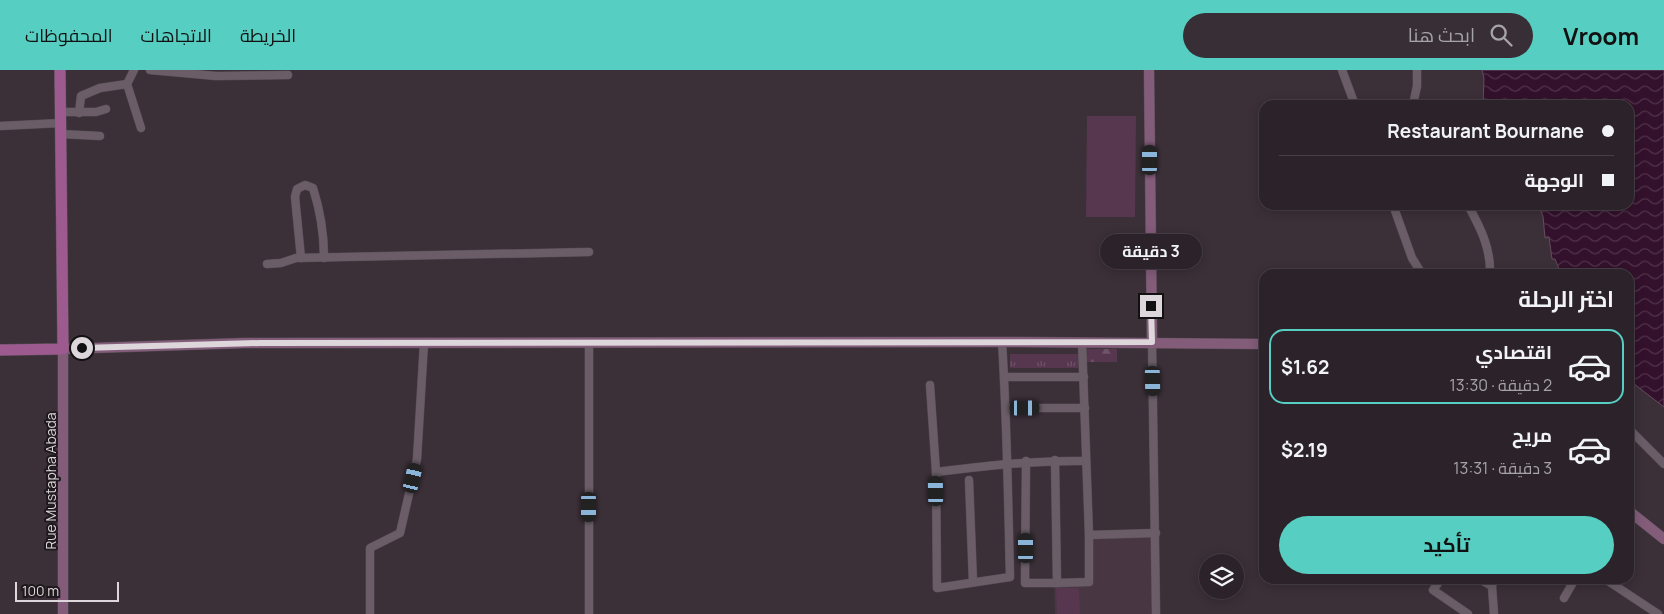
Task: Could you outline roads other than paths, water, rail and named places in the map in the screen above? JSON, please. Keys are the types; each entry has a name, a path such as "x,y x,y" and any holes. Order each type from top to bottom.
{"main road":[{"path":"60,70 63,349"},
{"path":"1149,70 1152,342"},
{"path":"0,350 244,343 1152,342 1259,344"},
{"name":"Rue Mustapha Abada","path":"63,349 64,614"},
{"path":"1634,515 1664,539"}],"street":[{"path":"134,70 127,84 141,128"},
{"path":"150,70 216,76 288,75"},
{"path":"1342,70 1352,100"},
{"path":"1414,100 1417,86 1417,70"},
{"path":"78,113 81,96 100,88 127,84"},
{"path":"61,123 78,113 106,109"},
{"path":"0,126 61,123 100,136"},
{"path":"301,258 295,197 297,189 305,184 313,188 316,197 324,239 324,258"},
{"path":"1395,210 1412,258 1419,269"},
{"path":"1471,210 1481,228 1490,253 1490,269"},
{"path":"267,264 301,258 589,252"},
{"path":"588,614 589,342"},
{"path":"930,385 936,472 937,588 1010,576 1006,408 1002,342"},
{"path":"1026,461 1025,583 1089,582 1082,342"},
{"path":"1152,342 1156,614"},
{"path":"370,614 370,548 400,533 418,459 424,343"},
{"path":"1004,377 1084,378"},
{"path":"1006,408 1084,408"},
{"path":"1634,434 1664,464"},
{"path":"1055,460 1057,583"},
{"path":"936,472 1026,461 1086,461"},
{"path":"969,480 973,582"},
{"path":"1089,535 1156,533"},
{"path":"1437,584 1433,590 1468,614"},
{"path":"1493,584 1494,614"},
{"path":"1564,598 1572,584"},
{"path":"1613,584 1658,614"}],"water":[{"path":"1482,70 1664,70 1664,407 1634,384 1634,269 1559,269 1555,259 1552,259 1549,237 1545,238 1543,216 1540,210 1634,210 1634,100 1483,100 1484,78"}]}
